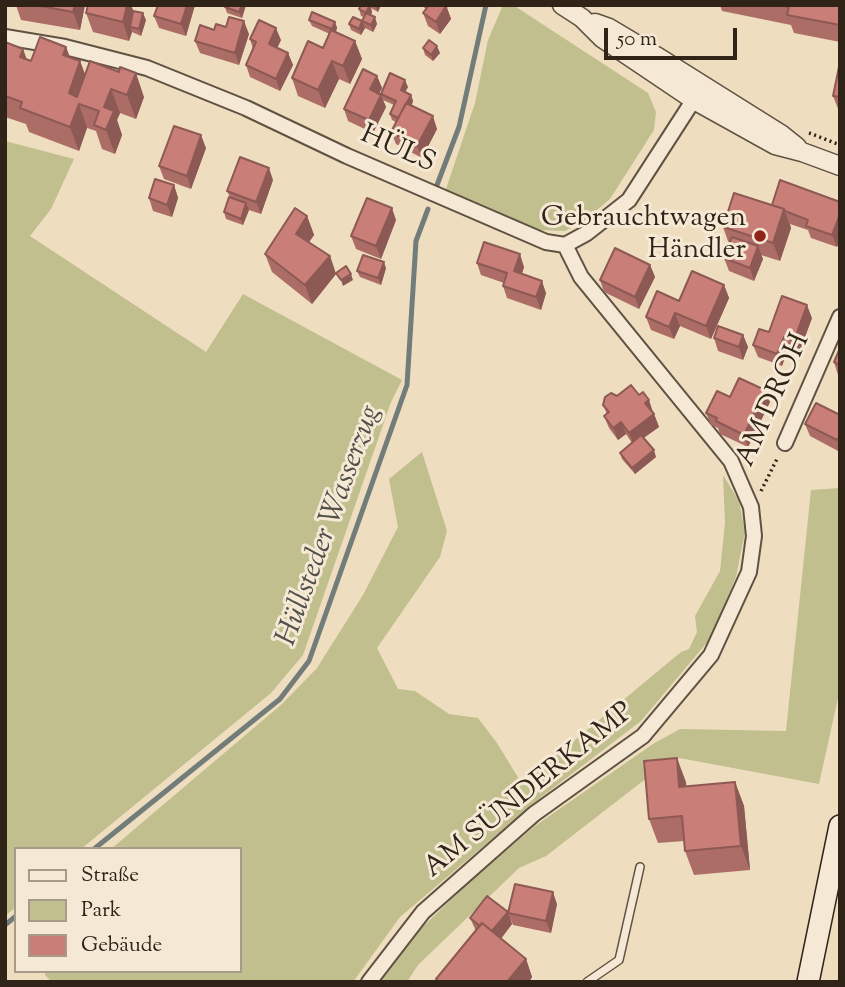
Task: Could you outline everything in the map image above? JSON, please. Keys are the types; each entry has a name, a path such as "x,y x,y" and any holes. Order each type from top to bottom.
{"main road":[{"path":"808,982 840,826"}],"street":[{"path":"562,5 582,18 609,28 698,93 782,135 802,152 840,166"},
{"name":"HÜLS","path":"5,37 65,47 147,68 246,108 348,156 547,242 565,245"},
{"path":"565,245 587,233 629,200 698,93"},
{"name":"AM SÜNDERKAMP","path":"369,982 422,912 534,814 643,736 711,654 749,572 754,536 750,499 732,461 581,277 565,245"},
{"name":"AM DROH","path":"785,443 840,317"}],"lane":[{"path":"587,982 619,960 640,867"}],"path":[{"name":"AM DROH","path":"750,499 758,497 785,443"}],"green space":[{"path":"503,5 513,5 648,93 656,112 654,130 610,199 584,221 565,231 540,230 445,192 475,103 488,40"},
{"path":"5,141 74,159 51,209 30,236 206,352 243,294 402,380 391,402 303,655 271,693 83,847 14,847 14,909 5,916"},
{"path":"422,452 447,531 440,557 377,648 398,689 415,691 449,714 478,718 522,784 681,652 689,649 697,632 695,616 720,571 725,523 723,475 739,501 745,532 736,577 710,639 641,721 539,799 400,917 353,982 52,982 45,973 242,973 242,847 113,847 282,704 317,668 363,595 398,527 389,479"},
{"path":"840,488 840,689 819,784 674,757 546,856 519,868 418,965 407,982 380,982 405,944 464,887 535,826 653,744 680,729 786,731 811,490"}],"building":[{"path":"35,5 75,5 73,12"},
{"path":"88,5 127,5 123,22 86,13"},
{"path":"158,5 187,5 181,24 154,16"},
{"path":"242,5 239,12 225,7"},
{"path":"361,5 370,5 366,13 359,9"},
{"path":"429,5 446,6 436,22 423,13"},
{"path":"778,5 840,5 840,25 787,15 789,7"},
{"path":"133,11 143,13 139,29 130,27"},
{"path":"312,12 335,22 332,29 309,20"},
{"path":"366,13 375,17 371,25 362,21"},
{"path":"229,17 244,21 235,53 195,41 200,25 214,30 216,24 226,27"},
{"path":"353,17 362,21 359,29 349,24"},
{"path":"259,20 276,28 269,44 288,53 276,79 246,65 256,42 250,39"},
{"path":"331,30 355,41 343,66 332,61 318,90 292,78 308,41 323,48"},
{"path":"40,37 66,47 63,55 80,61 69,93 77,97 90,61 119,72 120,67 136,73 127,95 111,89 104,107 114,111 106,130 94,125 99,111 79,104 70,127 20,108 22,102 5,96 5,42 23,49 20,57 31,61"},
{"path":"429,40 437,46 431,55 423,48"},
{"path":"840,62 840,97 833,96"},
{"path":"363,69 377,76 370,89 381,95 369,120 344,109"},
{"path":"390,73 405,80 401,90 411,95 398,118 390,114 396,101 381,94"},
{"path":"406,103 433,116 417,146 391,132"},
{"path":"174,126 201,135 187,176 159,166"},
{"path":"240,157 269,168 256,202 227,191"},
{"path":"155,179 174,185 167,205 149,198"},
{"path":"780,180 840,202 840,214 832,235 806,226 808,220 772,205"},
{"path":"734,193 784,209 773,243 723,227"},
{"path":"229,197 246,203 241,219 224,212"},
{"path":"367,198 392,208 376,246 351,236"},
{"path":"295,208 307,216 296,234 330,256 305,285 265,254"},
{"path":"732,237 758,246 750,268 724,258"},
{"path":"484,242 520,254 514,271 542,281 536,297 503,286 507,273 477,263"},
{"path":"615,248 650,265 635,297 600,280"},
{"path":"363,255 384,262 378,278 357,271"},
{"path":"346,266 351,274 341,280 336,273"},
{"path":"692,271 724,285 706,326 675,313 669,327 646,317 657,291 679,301"},
{"path":"782,296 807,305 794,341 784,337 777,354 753,345 759,329 769,332"},
{"path":"718,326 743,335 739,347 714,338"},
{"path":"840,348 840,365 834,362"},
{"path":"739,378 765,390 744,435 706,413 717,391 730,397"},
{"path":"631,385 639,395 643,392 649,400 645,403 654,414 629,433 621,422 613,428 604,416 609,412 603,405 605,397 611,393 617,396"},
{"path":"816,403 840,415 840,436 837,440 805,424"},
{"path":"641,435 654,450 632,468 620,453"},
{"path":"677,758 679,787 735,782 741,846 685,851 682,816 649,819 644,761"},
{"path":"515,884 553,892 546,921 508,913"},
{"path":"487,896 508,912 492,931 470,918"},
{"path":"482,923 526,959 507,982 439,982 436,979"}],"waterway":[{"name":"Hüllsteder Wasserzug","path":"437,185 459,127 486,5"},
{"name":"Hüllsteder Wasserzug","path":"96,847 280,699 309,661 407,385 416,241 428,209"},
{"name":"Hüllsteder Wasserzug","path":"5,925 14,918"}],"place":[{"name":"Gebrauchtwagen Händler","path":"760,236"}]}
